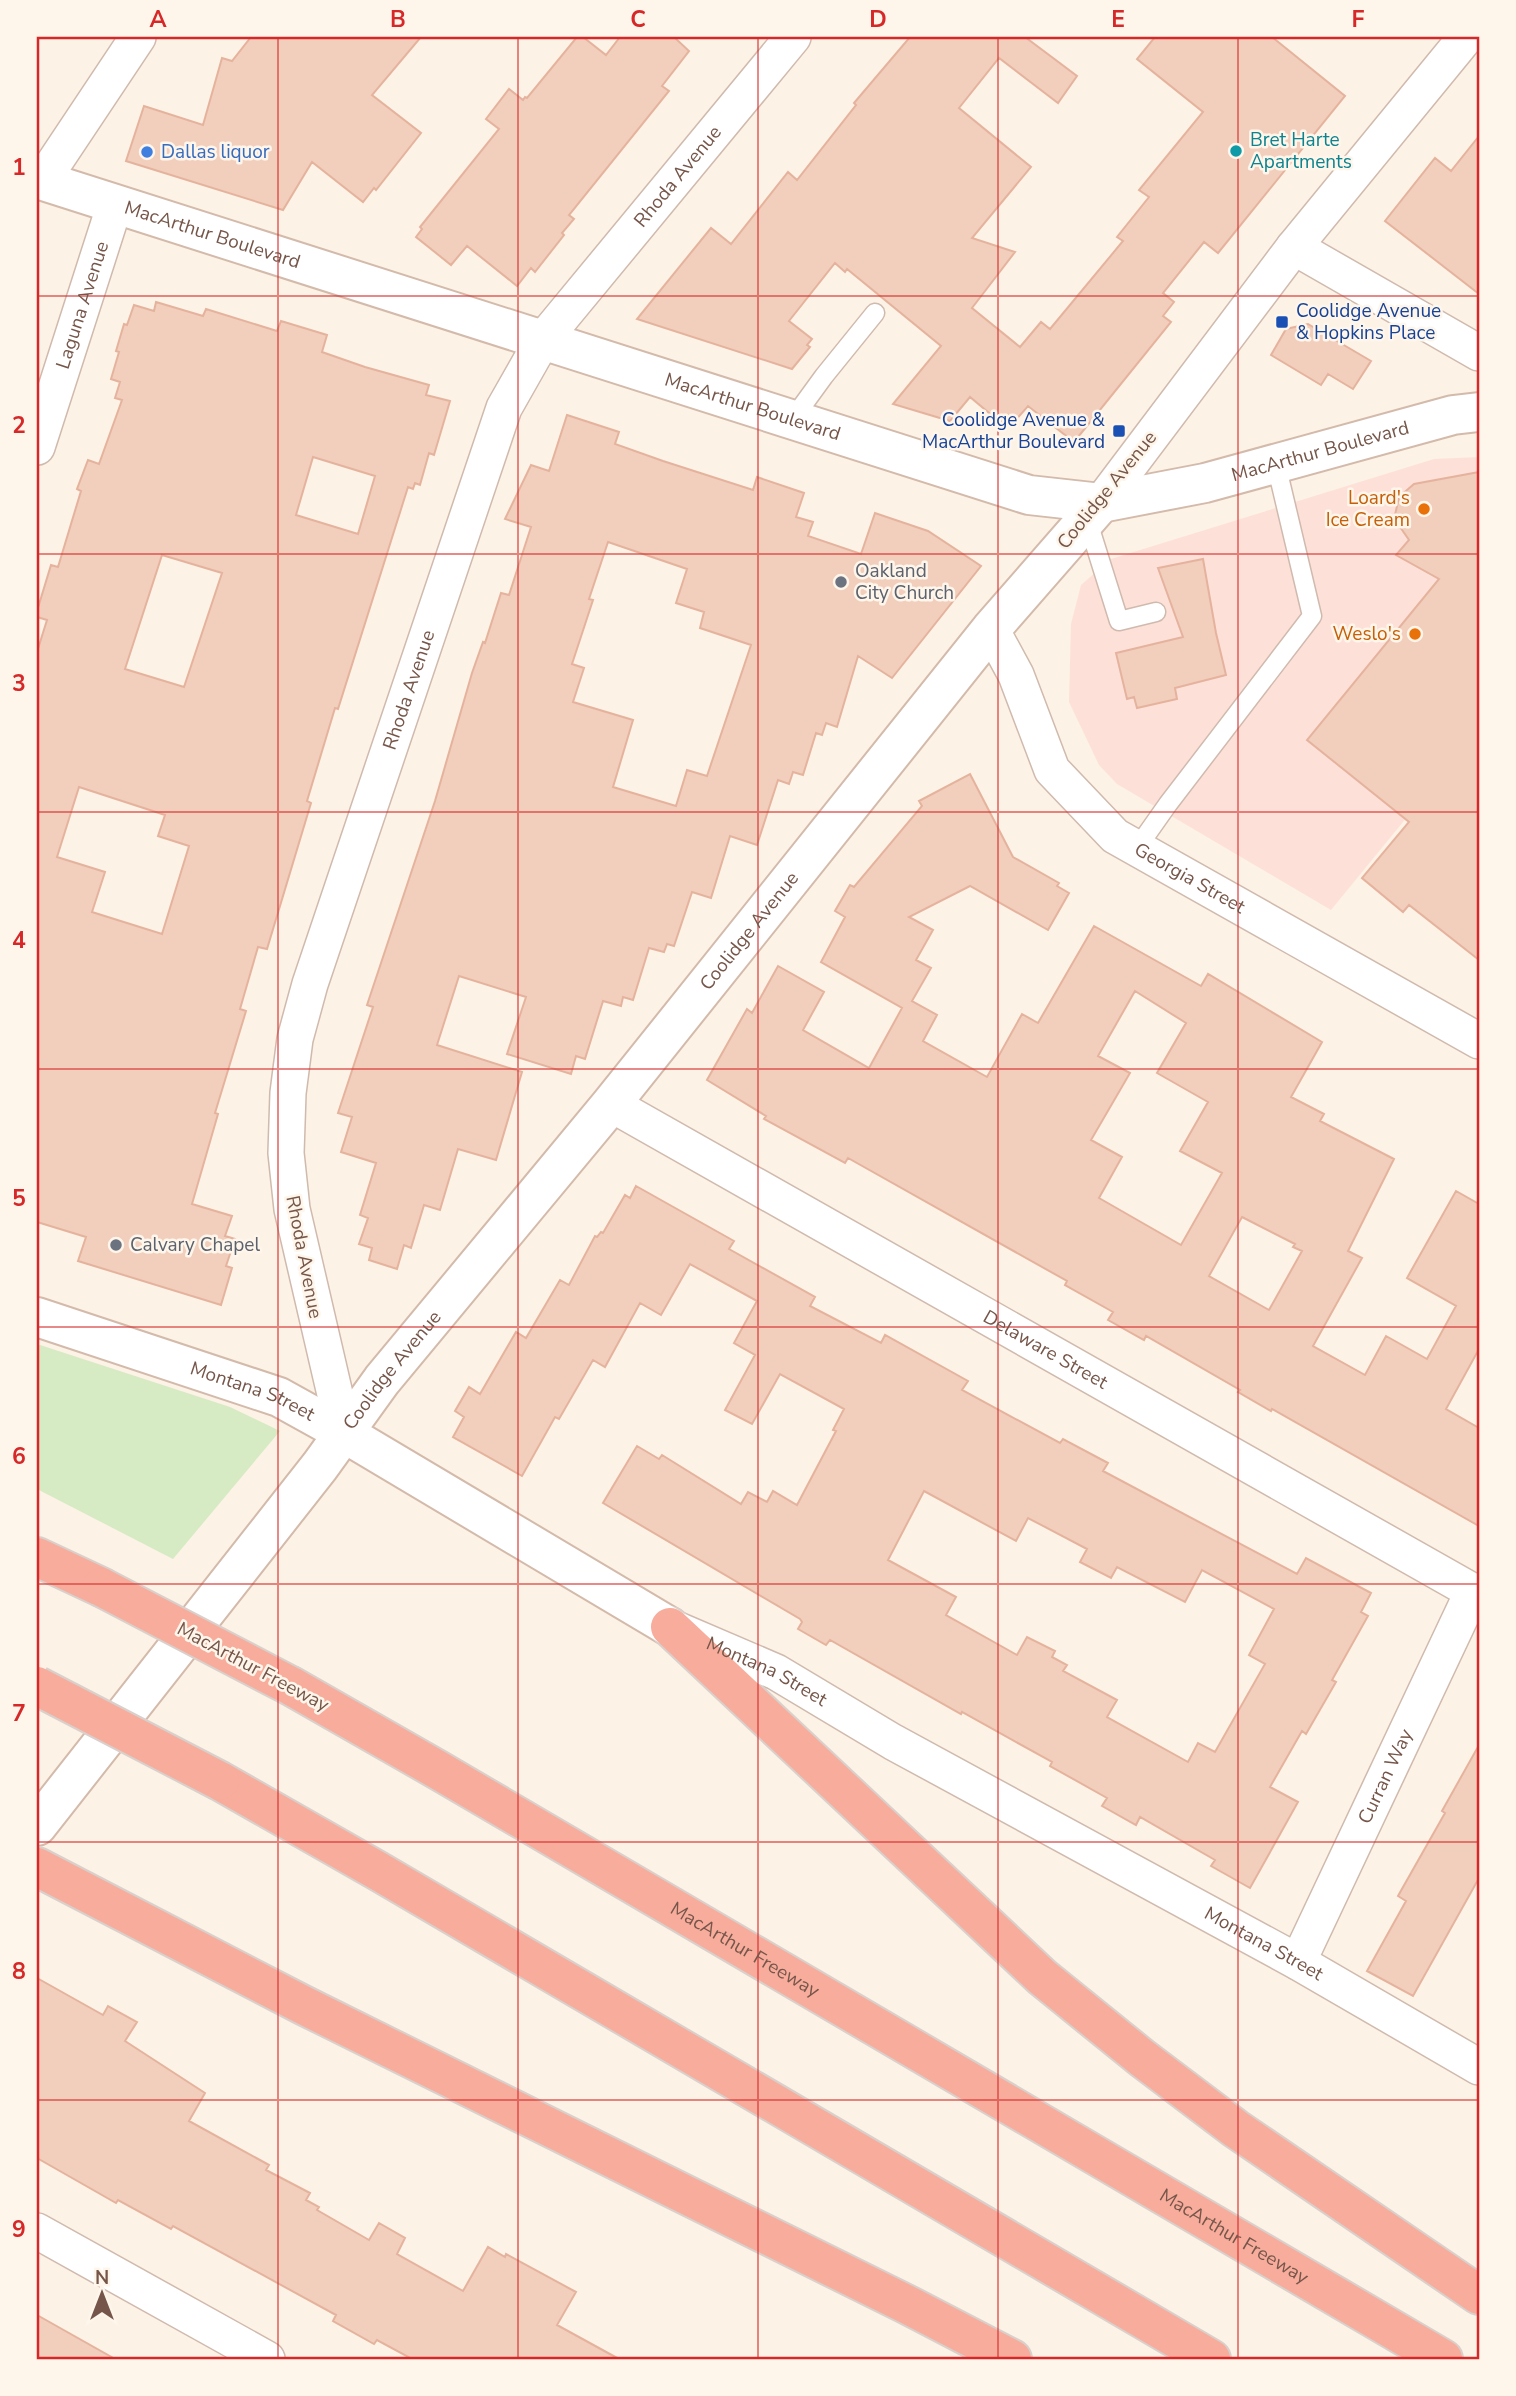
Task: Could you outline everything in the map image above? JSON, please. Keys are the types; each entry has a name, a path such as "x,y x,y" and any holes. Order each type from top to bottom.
{"highway":[{"name":"MacArthur Freeway","path":"37,1558 101,1587 291,1686 1443,2359"},
{"path":"670,1626 1042,1977 1236,2129 1479,2295"},
{"path":"37,1686 220,1781 378,1871 1211,2359"},
{"path":"37,1867 306,2006 1012,2359"}],"street":[{"path":"40,180 138,37"},
{"name":"Rhoda Avenue","path":"344,1433 292,1209 286,1141 288,1093 295,1039 310,984 504,408 542,341 793,37"},
{"name":"Coolidge Avenue","path":"37,1826 320,1466 382,1380 611,1104 991,629 1094,511 1294,247 1466,37"},
{"name":"MacArthur Boulevard","path":"40,180 1029,495 1094,511 1453,415 1479,412"},
{"name":"Laguna Avenue","path":"37,446 115,204"},
{"path":"1294,247 1479,353"},
{"name":"Georgia Street","path":"991,629 1016,675 1052,770 1115,836 1479,1041"},
{"name":"Delaware Street","path":"611,1104 1476,1593"},
{"name":"Montana Street","path":"37,1317 279,1397 670,1626 776,1672 893,1742 1298,1962 1479,2067"},
{"name":"Curran Way","path":"1298,1962 1476,1593"},
{"path":"37,2231 267,2359"}],"lane":[{"path":"792,420 875,313"},
{"path":"1138,848 1168,804 1312,616 1276,464"},
{"path":"1094,511 1119,621 1156,612"}],"shaded area":[{"path":"1479,457 1479,729 1331,910 1117,784 1099,765 1069,702 1071,624 1081,585 1111,559 1434,459"}],"green space":[{"path":"37,1344 230,1407 280,1431 173,1559 37,1489"}],"building":[{"path":"251,37 421,37 372,95 421,133 376,190 374,188 363,202 312,162 283,210 126,161 144,106 203,125 222,58 232,61"},
{"path":"577,37 583,37 606,55 620,37 674,37 689,51 662,86 669,91 569,215 574,219 535,272 531,268 517,286 467,246 451,265 416,237 422,229 420,227 499,129 486,119 509,89 523,100 527,98"},
{"path":"910,37 1025,37 1077,76 1058,103 999,58 959,108 1031,167 972,238 1015,252 972,308 1020,347 1041,322 1050,329 1123,241 1117,237 1149,197 1139,190 1203,112 1137,59 1155,37 1272,37 1345,96 1218,253 1204,242 1163,293 1174,302 1163,316 1171,322 1074,442 1028,406 1015,421 1008,415 1001,423 970,397 950,421 893,404 941,346 847,269 845,272 835,263 789,321 812,339 807,345 810,347 792,369 637,319 711,228 731,244 788,172 797,180 856,105 854,103"},
{"path":"1479,136 1479,294 1385,221 1435,158 1451,171"},
{"path":"156,302 203,316 206,309 277,331 281,321 327,335 322,352 429,385 426,395 450,401 434,455 429,453 420,485 415,483 413,489 408,487 338,709 335,708 307,801 311,803 267,949 258,947 240,1009 246,1011 215,1113 218,1114 192,1204 232,1216 225,1236 235,1239 226,1266 232,1268 221,1305 78,1261 86,1237 37,1222 37,652 47,620 37,617 37,611 51,565 58,567 81,491 77,489 88,460 99,464 122,400 115,398 120,382 111,379 124,324 127,325 134,305 154,311","holes":["313,457 375,476 358,534 296,515","162,555 222,573 184,687 125,669","79,787 165,815 158,836 189,846 162,934 92,912 105,872 57,857"]},
{"path":"1308,324 1371,361 1353,389 1328,374 1321,385 1271,355 1286,329"},
{"path":"567,415 619,432 615,444 663,461 753,490 757,477 804,493 796,517 813,522 808,536 861,554 875,513 928,531 981,566 892,678 858,656 837,727 826,723 822,735 816,733 803,775 793,772 789,784 778,780 757,845 730,836 711,898 692,892 674,946 667,944 664,952 649,948 633,1000 623,997 621,1006 603,1001 585,1059 576,1056 571,1074 507,1054 526,997 459,976 437,1045 522,1072 496,1160 458,1149 440,1210 424,1205 411,1248 404,1245 397,1269 369,1260 372,1248 359,1244 368,1218 360,1215 376,1163 341,1152 352,1117 338,1113 373,1007 367,1005 435,801 472,673 501,593 509,595 531,527 505,519 531,465 549,471","holes":["608,542 687,569 676,603 704,612 700,628 751,645 707,776 687,770 676,806 613,787 633,720 573,702 584,668 572,664"]},
{"path":"1479,472 1479,960 1409,905 1403,912 1362,878 1409,822 1307,740 1439,579 1396,555 1409,540 1395,515 1399,497 1414,484"},
{"path":"1203,559 1226,675 1175,688 1177,699 1137,708 1134,697 1127,699 1116,653 1183,637 1158,568"},
{"path":"970,774 1013,857 1059,883 1057,886 1069,893 1048,930 970,886 909,917 933,930 916,960 931,968 912,1001 937,1015 923,1041 987,1077 1022,1014 1038,1023 1094,926 1201,986 1208,974 1322,1042 1291,1097 1324,1114 1320,1121 1394,1159 1348,1251 1362,1258 1313,1346 1365,1375 1386,1336 1427,1359 1456,1306 1407,1278 1456,1191 1479,1204 1479,1349 1446,1409 1479,1428 1479,1526 1272,1409 1271,1411 1146,1336 1144,1340 1108,1320 1113,1312 1065,1285 1067,1281 848,1158 845,1163 764,1119 766,1116 707,1080 747,1009 752,1013 778,966 824,992 803,1030 869,1068 902,1008 821,962 845,917 835,911 850,885 854,887 922,806 919,801","holes":["1135,991 1186,1023 1157,1073 1208,1102 1180,1151 1222,1173 1181,1245 1099,1198 1122,1157 1091,1140 1130,1073 1098,1056","1242,1217 1295,1244 1293,1247 1302,1251 1269,1310 1209,1276"]},
{"path":"636,1186 734,1241 729,1249 815,1297 810,1306 881,1343 885,1335 968,1381 962,1390 1060,1443 1063,1439 1108,1463 1103,1471 1297,1574 1306,1558 1371,1593 1361,1612 1368,1616 1332,1680 1336,1682 1306,1734 1302,1731 1270,1787 1298,1802 1250,1888 1211,1866 1215,1860 1140,1817 1136,1825 1102,1806 1107,1798 1050,1766 1052,1762 830,1640 826,1645 798,1629 802,1622 800,1619 603,1503 637,1446 659,1459 662,1455 741,1504 748,1492 767,1502 773,1491 797,1505 836,1431 833,1430 844,1409 780,1374 752,1424 725,1410 755,1355 734,1343 757,1301 690,1264 661,1315 640,1303 605,1367 593,1360 559,1419 555,1417 522,1476 453,1437 464,1417 455,1411 469,1387 480,1394 516,1332 526,1338 560,1280 569,1285 595,1236 603,1233 625,1195 630,1198","holes":["924,1491 1016,1541 1028,1518 1087,1549 1080,1562 1111,1578 1117,1567 1185,1602 1202,1570 1274,1609 1249,1655 1265,1664 1215,1752 1198,1743 1188,1762 1107,1717 1117,1700 1063,1671 1067,1665 1052,1657 1055,1651 1027,1637 1017,1655 946,1615 956,1597 888,1560"]},
{"path":"1479,1745 1479,1878 1413,1996 1367,1971 1406,1901 1398,1896 1445,1813 1442,1811"},
{"path":"37,1978 103,2015 108,2006 137,2022 125,2041 205,2093 189,2121 269,2165 266,2170 310,2193 306,2200 319,2207 317,2210 369,2240 379,2223 405,2238 397,2254 463,2291 488,2247 505,2257 506,2254 576,2292 557,2325 619,2359 412,2359 377,2340 374,2344 333,2321 336,2315 173,2226 171,2229 118,2200 116,2203 37,2158"},
{"path":"37,2315 115,2359 37,2359"}],"place":[{"name":"Bret Harte Apartments","path":"1236,151"},
{"name":"Dallas liquor","path":"147,152"},
{"name":"Coolidge Avenue & Hopkins Place","path":"1282,322"},
{"name":"Coolidge Avenue & MacArthur Boulevard","path":"1119,431"},
{"name":"Loard's Ice Cream","path":"1424,509"},
{"name":"Oakland City Church","path":"841,582"},
{"name":"Weslo's","path":"1415,634"},
{"name":"Calvary Chapel","path":"116,1245"}]}
